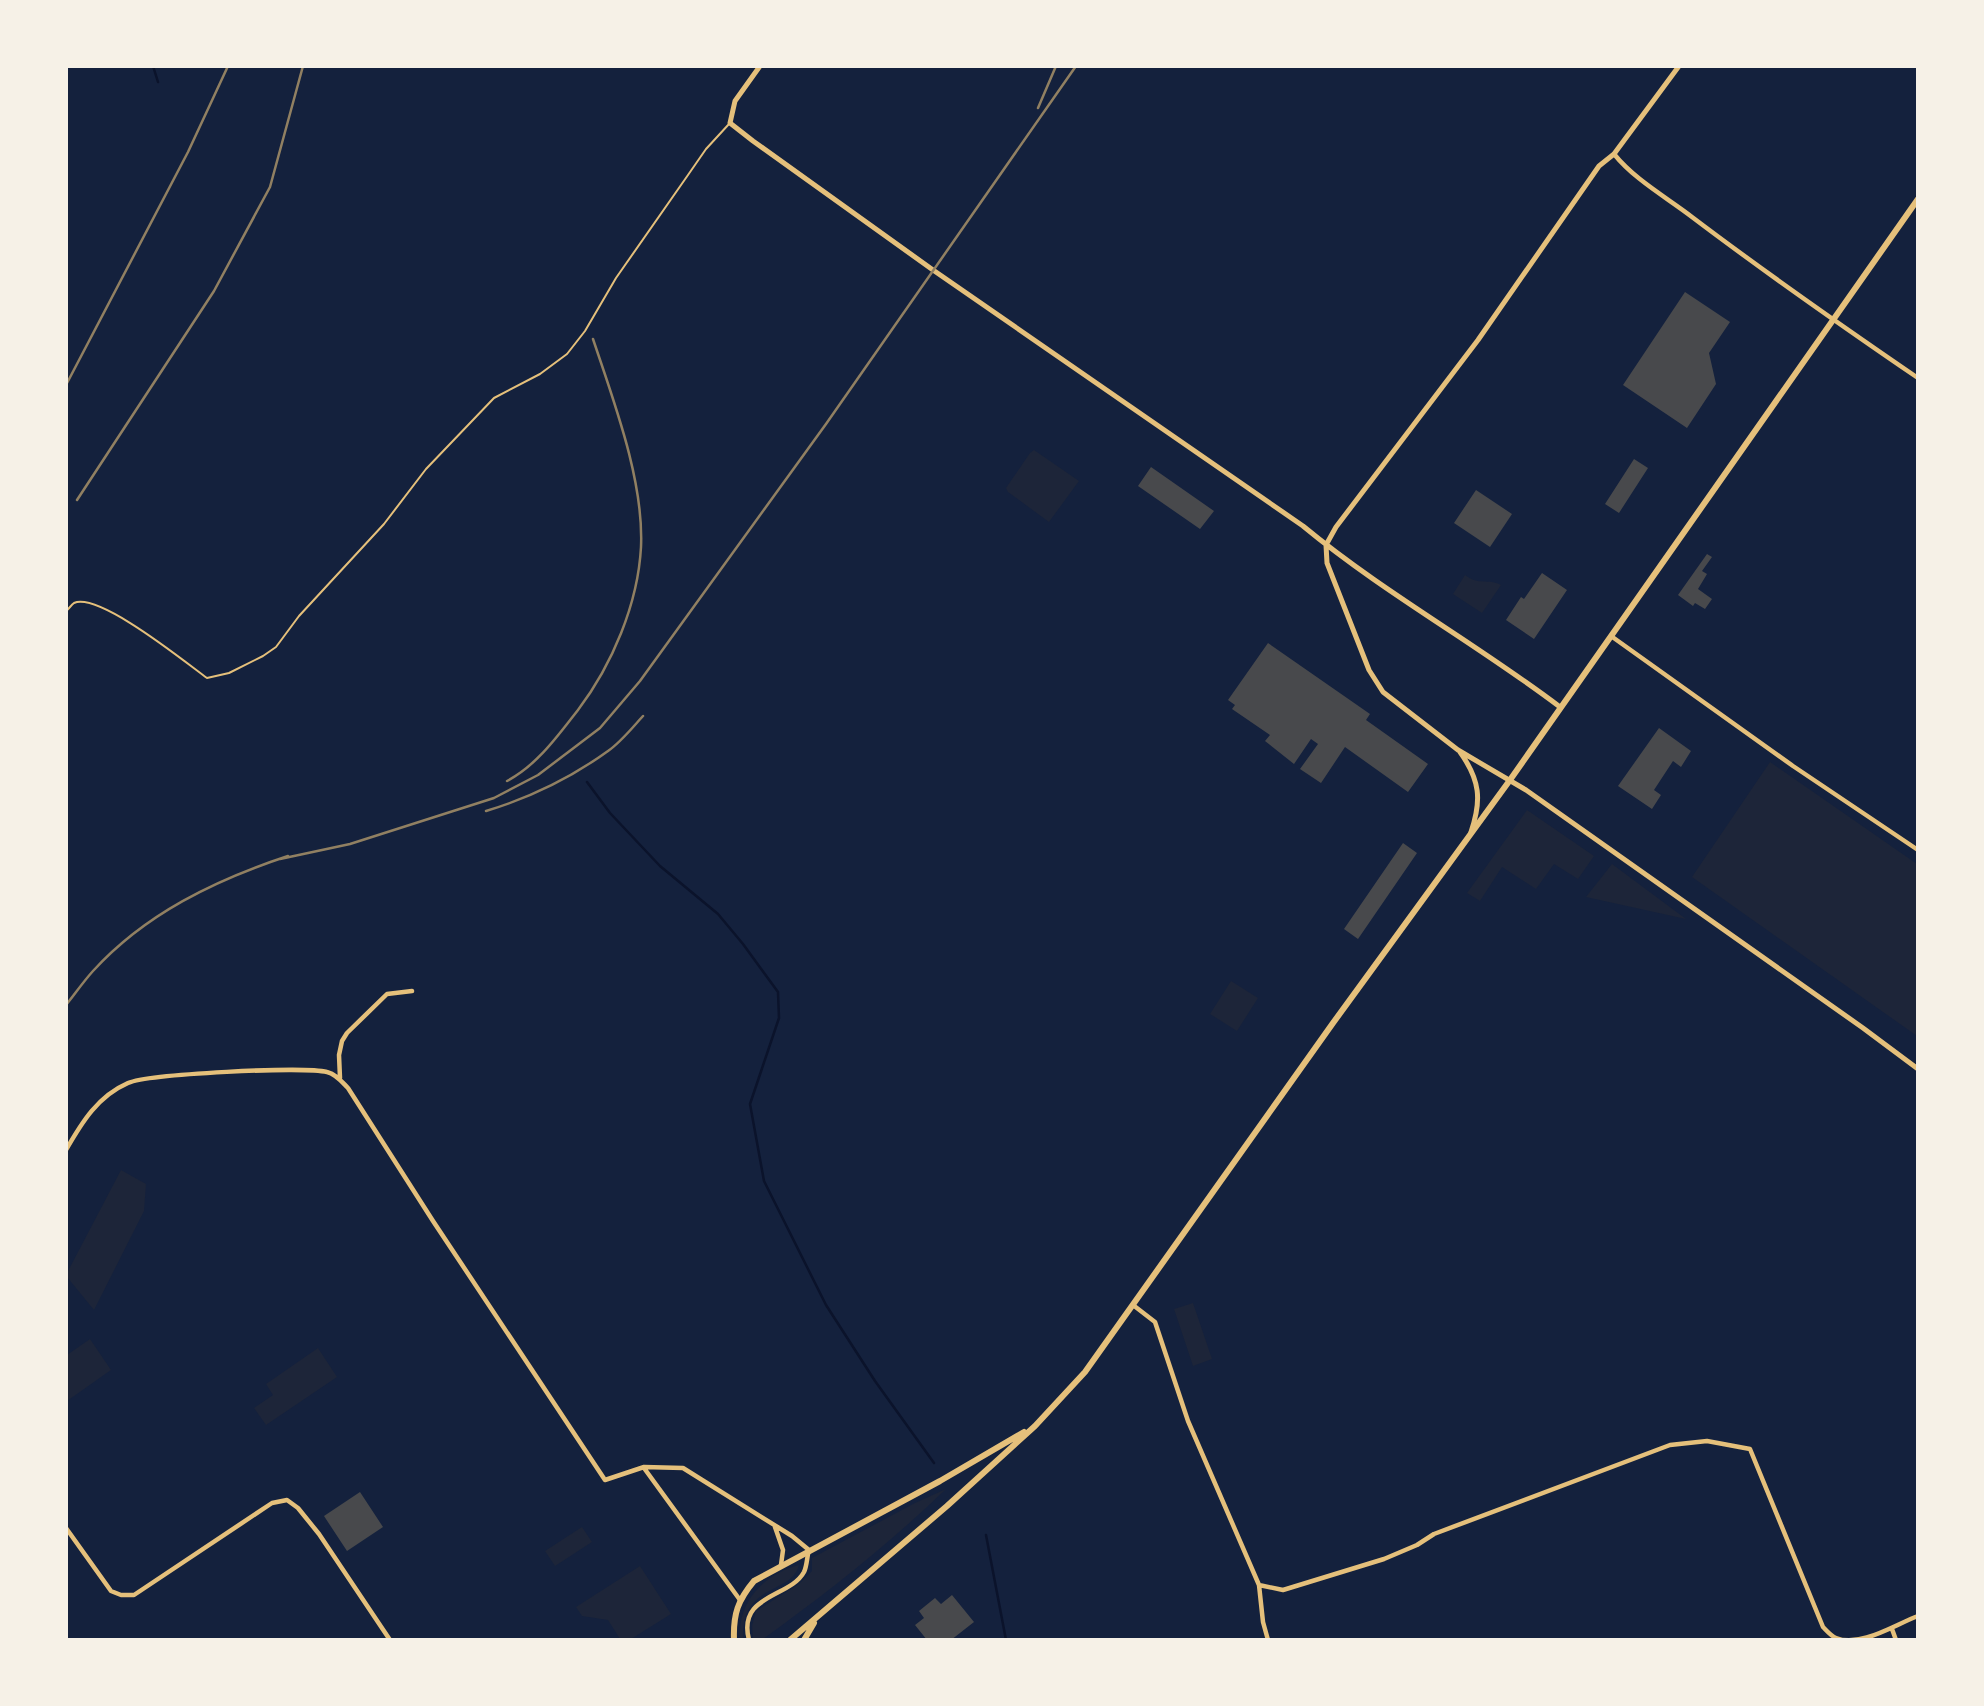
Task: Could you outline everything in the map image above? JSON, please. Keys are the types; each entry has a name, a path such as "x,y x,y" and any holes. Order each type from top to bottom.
{"main road":[{"path":"790,1640 947,1506 1035,1426 1085,1372 1510,780 1917,199"},
{"path":"734,1640 737,1608 754,1581 781,1564 940,1481 1035,1426"},
{"path":"804,1640 817,1617"}],"street":[{"path":"760,66 734,101 730,123 933,270 1560,707"},
{"path":"1679,66 1614,154 1599,166 1502,305 1336,527 1326,545 1327,563 1369,670 1383,692 1458,750 1510,780 1863,1028 1917,1069"},
{"path":"1614,154 1625,169 1917,378"},
{"path":"1610,636 1917,850"},
{"path":"1458,750 1472,771 1478,799 1478,811 1470,834"},
{"path":"340,1079 339,1055 347,1032 387,994 412,991"},
{"path":"66,1150 85,1117 97,1103 127,1083 148,1078 314,1069 331,1072 348,1088 605,1480 644,1467 683,1468 809,1550 804,1573 750,1614 749,1640"},
{"path":"1133,1305 1155,1322 1188,1421 1259,1585 1268,1640"},
{"path":"1259,1585 1283,1590 1384,1559 1417,1545 1434,1534 1609,1466 1670,1445 1707,1441 1750,1449 1823,1627 1833,1638 1870,1636 1892,1629 1917,1616"},
{"path":"644,1467 740,1600"},
{"path":"66,1528 111,1591 128,1597 272,1503 287,1500 298,1508 319,1534 390,1640"},
{"path":"775,1526 783,1550 781,1564"},
{"path":"1892,1629 1896,1640"}],"lane":[{"path":"66,611 74,603 84,603 93,604 121,617 206,678 229,673 263,656 282,641 299,616 384,524 426,468 494,398 540,374 567,354 706,149 730,123"}],"shaded area":[{"path":"1034,450 1079,481 1049,522 1006,488"},
{"path":"1465,575 1475,580 1501,585 1482,613 1453,594"},
{"path":"1770,762 1917,864 1917,1036 1692,877"},
{"path":"1527,810 1594,856 1578,879 1554,864 1536,889 1502,867 1480,901 1467,893"},
{"path":"1612,864 1686,919 1586,897"},
{"path":"1231,981 1258,998 1237,1031 1210,1014"},
{"path":"121,1170 146,1184 144,1211 94,1310 67,1277 67,1273"},
{"path":"1193,1303 1212,1359 1193,1366 1174,1309"},
{"path":"90,1339 111,1370 67,1401 67,1355"},
{"path":"318,1348 337,1377 266,1425 254,1408 273,1395 266,1384"},
{"path":"946,1489 880,1549 834,1586 763,1639 753,1639 752,1626 756,1611 799,1584 812,1571 812,1558"},
{"path":"582,1527 592,1542 555,1566 545,1551"},
{"path":"799,1565 795,1574 758,1598 750,1608 743,1639 740,1639 743,1613 755,1592 775,1575"},
{"path":"640,1566 671,1614 631,1639 620,1639 608,1620 582,1616 576,1607"}],"building":[{"path":"1685,292 1730,322 1709,353 1716,384 1687,428 1623,385"},
{"path":"1634,459 1648,468 1619,513 1605,504"},
{"path":"1151,467 1214,511 1200,529 1138,486"},
{"path":"1476,490 1512,514 1490,547 1454,523"},
{"path":"1707,554 1712,557 1702,571 1707,574 1698,589 1712,599 1705,609 1695,603 1693,606 1678,595"},
{"path":"1542,573 1567,590 1534,639 1506,620"},
{"path":"1268,643 1370,714 1366,720 1428,764 1408,792 1345,747 1321,783 1300,769 1318,744 1311,739 1294,764 1265,741 1270,735 1232,709 1235,705 1228,700"},
{"path":"1659,728 1691,751 1681,767 1673,761 1654,790 1661,795 1652,809 1618,786"},
{"path":"1403,843 1417,853 1358,939 1344,929"},
{"path":"360,1492 383,1527 347,1551 324,1516"},
{"path":"952,1595 974,1622 951,1640 927,1640 915,1625 924,1618 919,1611 935,1598 941,1604"}],"waterway":[{"path":"153,66 158,82"},
{"path":"587,782 610,813 660,866 718,914 778,992 779,1018 750,1104 764,1181 826,1305 875,1381 934,1463"},
{"path":"986,1535 1006,1640"}],"railway":[{"path":"66,385 188,152 228,66"},
{"path":"77,500 214,291 270,187 303,66"},
{"path":"1038,108 1056,66"},
{"path":"280,859 350,844 494,798 538,775 600,728 640,681 826,424 1076,66"},
{"path":"507,781 528,767 546,750 590,692 612,654 635,590 641,547 638,496 626,442 593,339"},
{"path":"486,811 534,793 580,770 613,747 643,716"},
{"path":"66,1005 89,975 113,951 158,916 208,888 288,856"}]}
